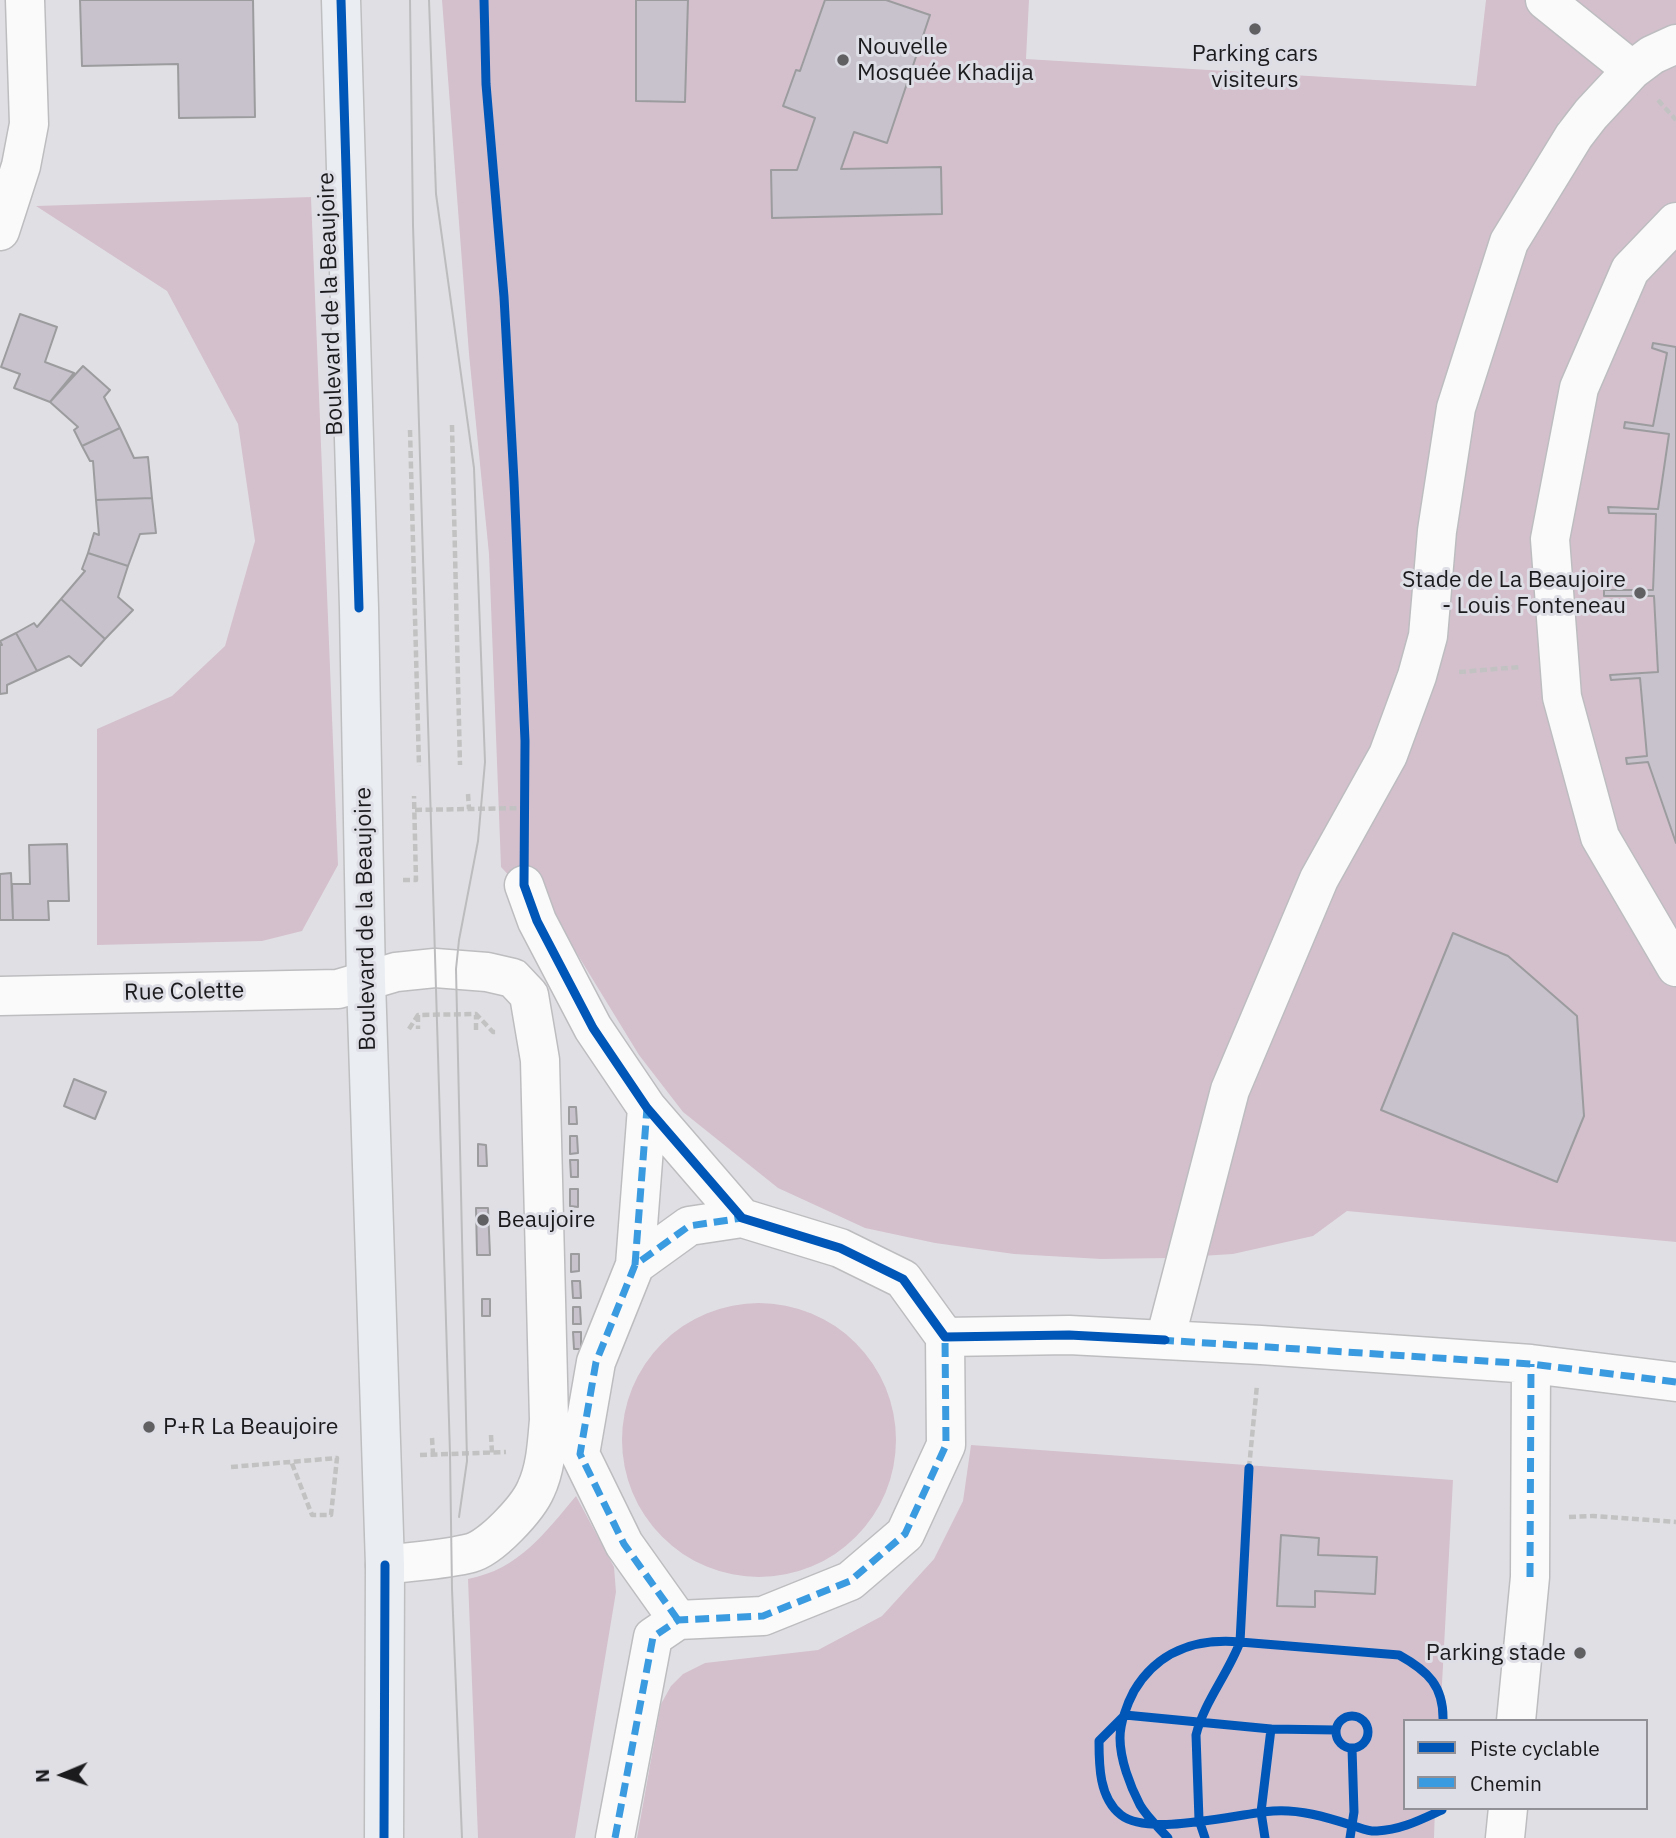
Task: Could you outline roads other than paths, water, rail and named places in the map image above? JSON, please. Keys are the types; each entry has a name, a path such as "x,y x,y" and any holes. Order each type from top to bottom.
{"main road":[{"name":"Boulevard de la Beaujoire","path":"341,0 384,1565 384,1838"}],"street":[{"path":"0,231 21,166 29,124 25,0"},
{"path":"1545,0 1632,71"},
{"path":"1165,1340 1230,1090 1319,878 1388,755 1417,676 1429,636 1437,531 1456,408 1509,242 1574,136 1591,114 1632,71 1652,55 1676,44"},
{"path":"1676,222 1630,270 1579,388 1550,539 1562,697 1600,837 1676,967"},
{"path":"524,885 537,922 593,1028 647,1108 742,1218"},
{"name":"Rue Colette","path":"0,996 338,989 396,972 435,968 487,972 513,978 529,995 540,1059 549,1420 547,1451 536,1490 491,1543 473,1553 384,1565"},
{"path":"647,1108 635,1265 596,1362 580,1454 624,1544 678,1620"},
{"path":"615,1838 653,1637 678,1620 763,1616 850,1581 905,1534 946,1445 945,1337 902,1279 840,1248 742,1218 689,1226 635,1265"},
{"path":"945,1337 1069,1335 1165,1340 1531,1364 1676,1382"},
{"path":"1516,1719 1530,1577 1531,1364"},
{"path":"1505,1838 1508,1810"}],"tram line":[{"path":"410,0 413,225 452,1589 462,1838"},
{"path":"429,0 436,194 474,468 485,762 478,841 456,969 467,1461 459,1517"}],"place":[{"name":"Parking cars visiteurs","path":"1255,29"},
{"name":"Nouvelle Mosquée Khadija","path":"843,60"},
{"name":"Stade de La Beaujoire - Louis Fonteneau","path":"1640,593"},
{"name":"Beaujoire","path":"483,1220"},
{"name":"P+R La Beaujoire","path":"149,1427"},
{"name":"Parking stade","path":"1580,1653"}]}
